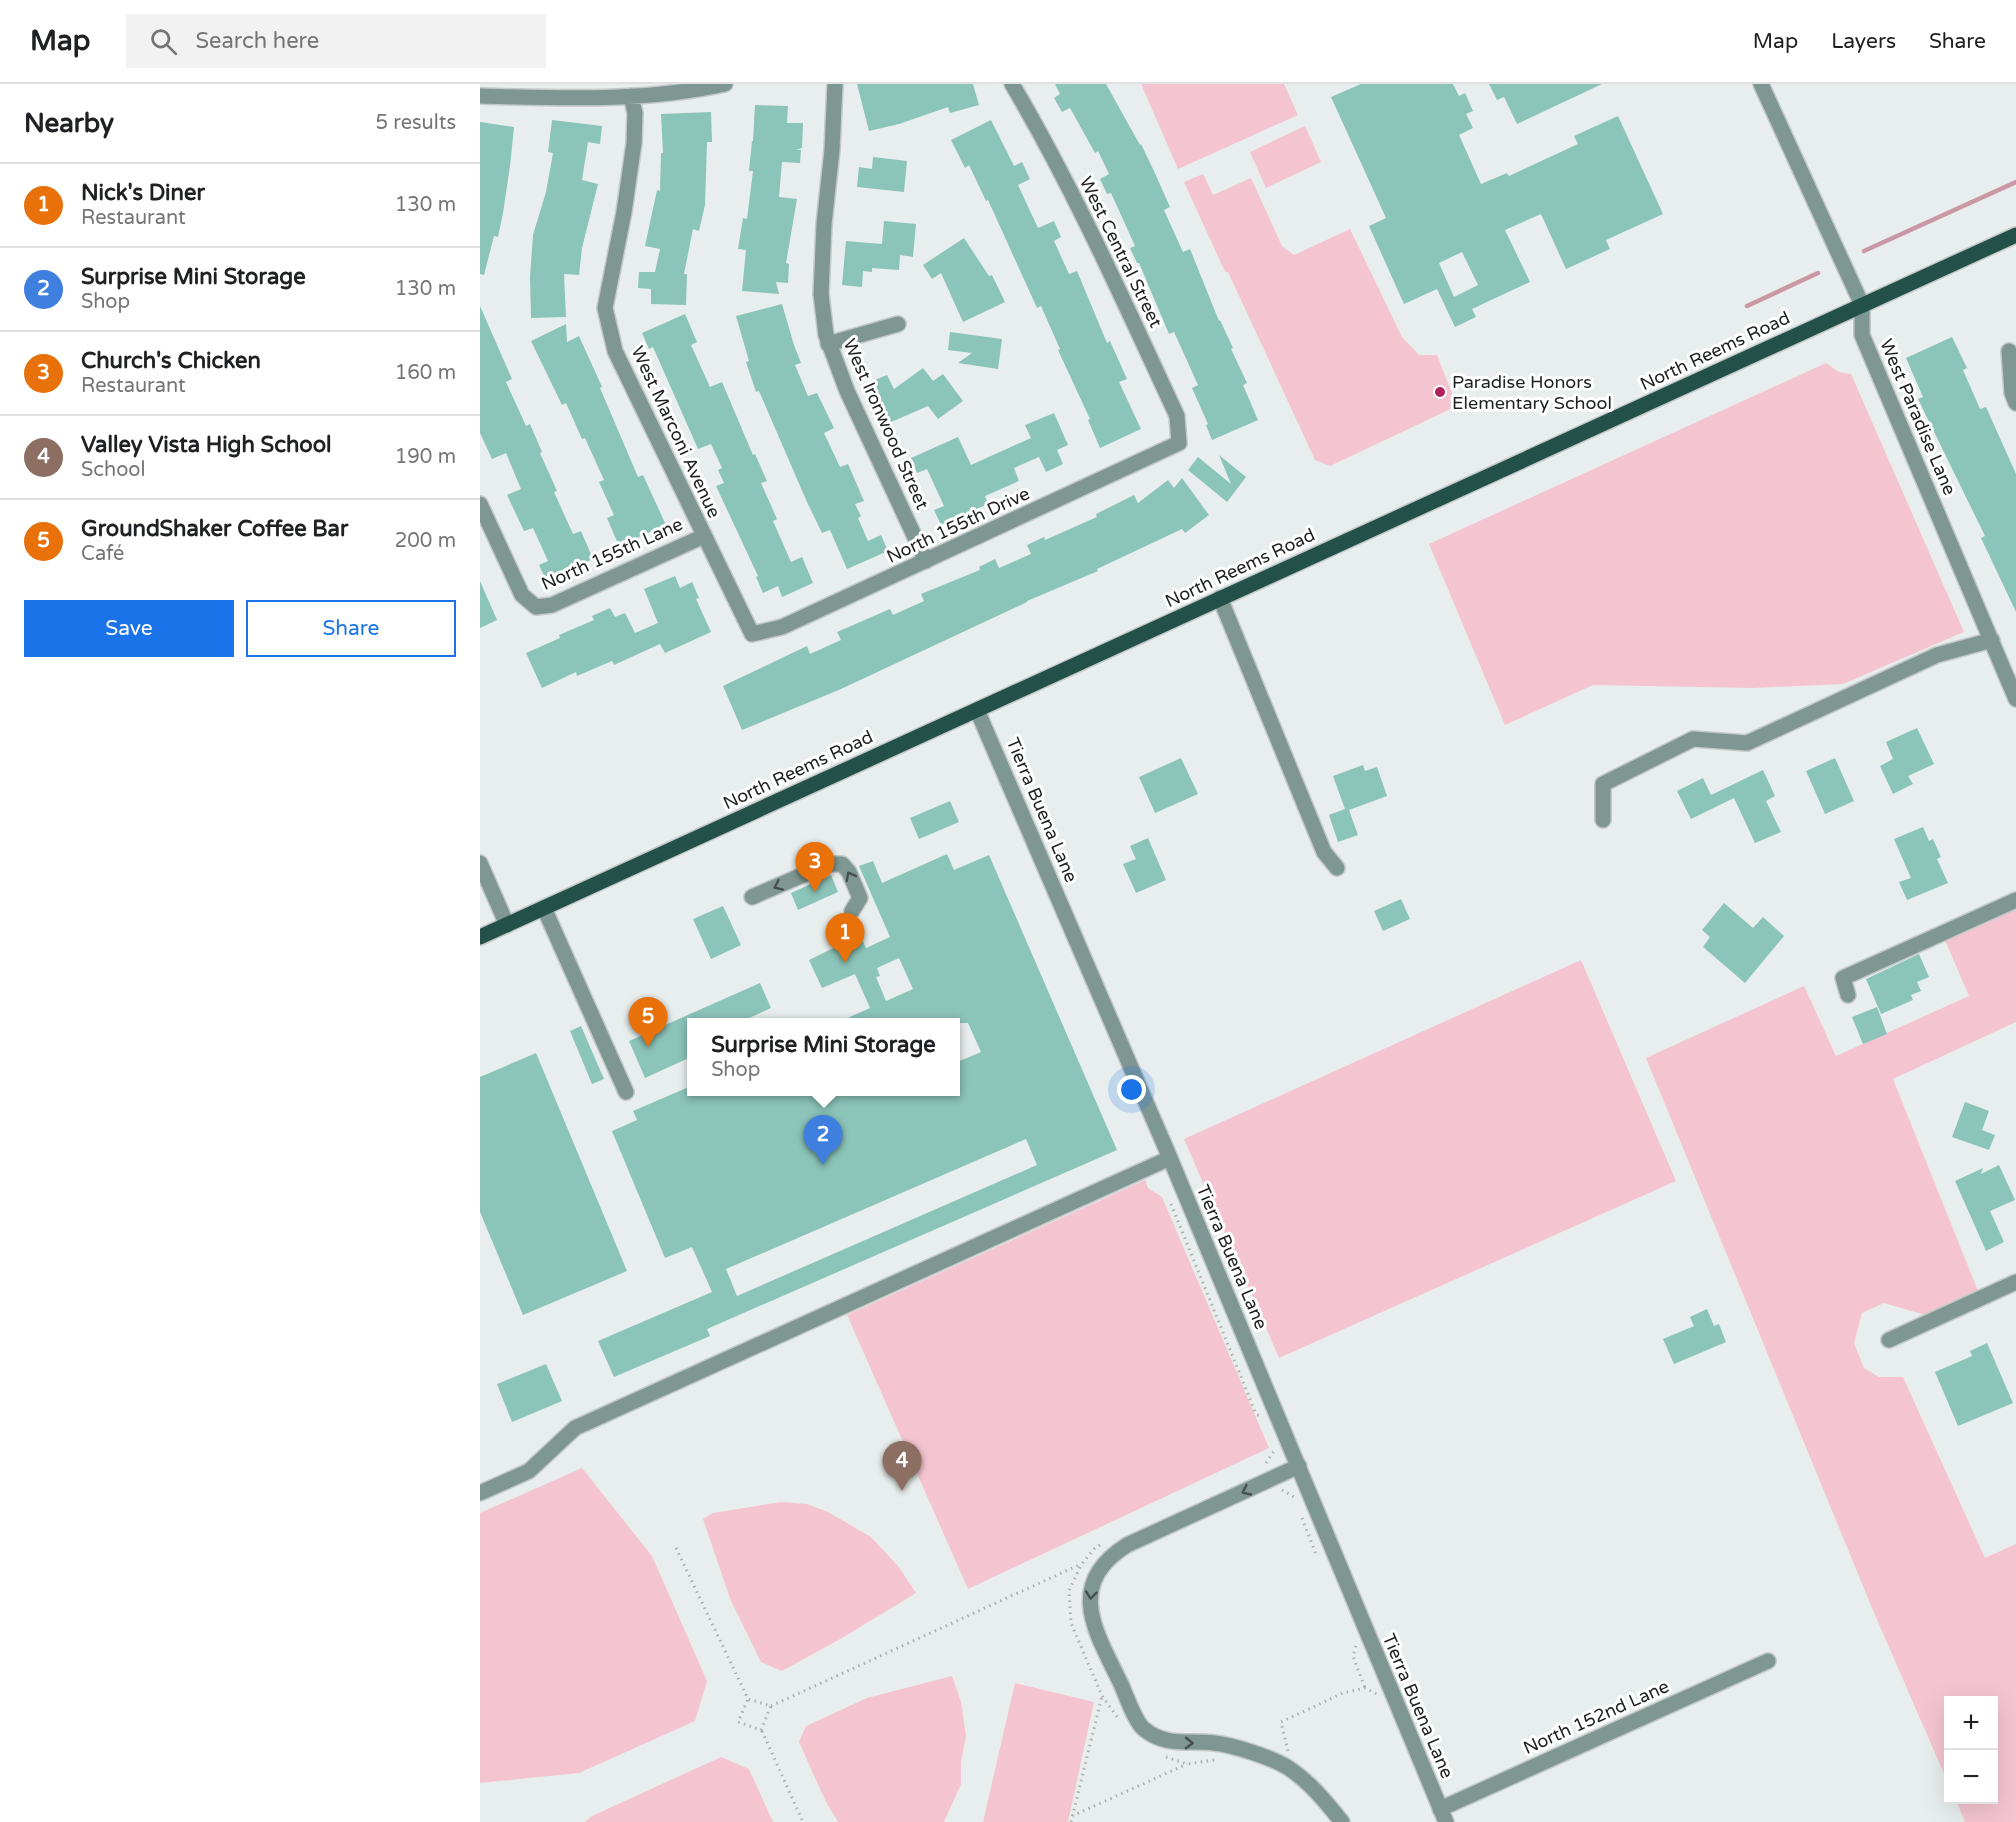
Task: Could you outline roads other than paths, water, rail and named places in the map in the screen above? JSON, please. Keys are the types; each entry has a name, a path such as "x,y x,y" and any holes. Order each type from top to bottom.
{"main road":[{"name":"North Reems Road","path":"480,937 2016,235"}],"street":[{"path":"480,96 541,91 631,96 669,93 725,84"},
{"name":"West Ironwood Street","path":"835,84 821,294 826,335 847,391 926,561"},
{"name":"West Central Street","path":"1012,84 1041,132 1168,396 1177,417 1179,443"},
{"name":"West Paradise Lane","path":"1761,84 1863,305 1862,335 2016,699"},
{"name":"West Marconi Avenue","path":"631,96 635,112 634,142 624,212 605,308 615,351 752,634"},
{"path":"828,344 898,324"},
{"path":"2009,351 2012,393 2016,403"},
{"name":"North 155th Drive","path":"752,634 782,627 1179,443"},
{"name":"North 155th Lane","path":"480,504 522,596 536,607 552,605 704,536"},
{"path":"1220,598 1324,852 1337,868"},
{"path":"1603,819 1603,784 1694,739 1747,743 1937,655 1992,640"},
{"name":"Tierra Buena Lane","path":"977,710 1170,1158 1443,1815"},
{"path":"480,863 507,925"},
{"path":"752,897 827,864 842,864 849,872 860,898 852,911"},
{"path":"1848,996 1843,978 2016,900"},
{"path":"544,908 626,1092"},
{"path":"480,1493 529,1471 575,1428 1170,1158"},
{"path":"1889,1340 2016,1282"},
{"path":"1299,1466 1269,1472 1127,1545 1114,1554 1093,1580 1089,1602 1094,1624 1142,1728 1162,1740 1183,1743 1211,1742 1235,1746 1283,1765 1324,1800 1342,1822"},
{"name":"North 152nd Lane","path":"1443,1815 1768,1660"}],"waterway":[{"path":"1864,251 2016,182"},
{"path":"1747,306 1818,273"}],"place":[{"name":"Paradise Honors Elementary School","path":"1440,392"},
{"name":"Church's Chicken","path":"815,892"},
{"name":"Nick's Diner","path":"845,963"},
{"name":"GroundShaker Coffee Bar","path":"648,1047"},
{"name":"Surprise Mini Storage","path":"823,1165"},
{"name":"Valley Vista High School","path":"902,1491"}]}
